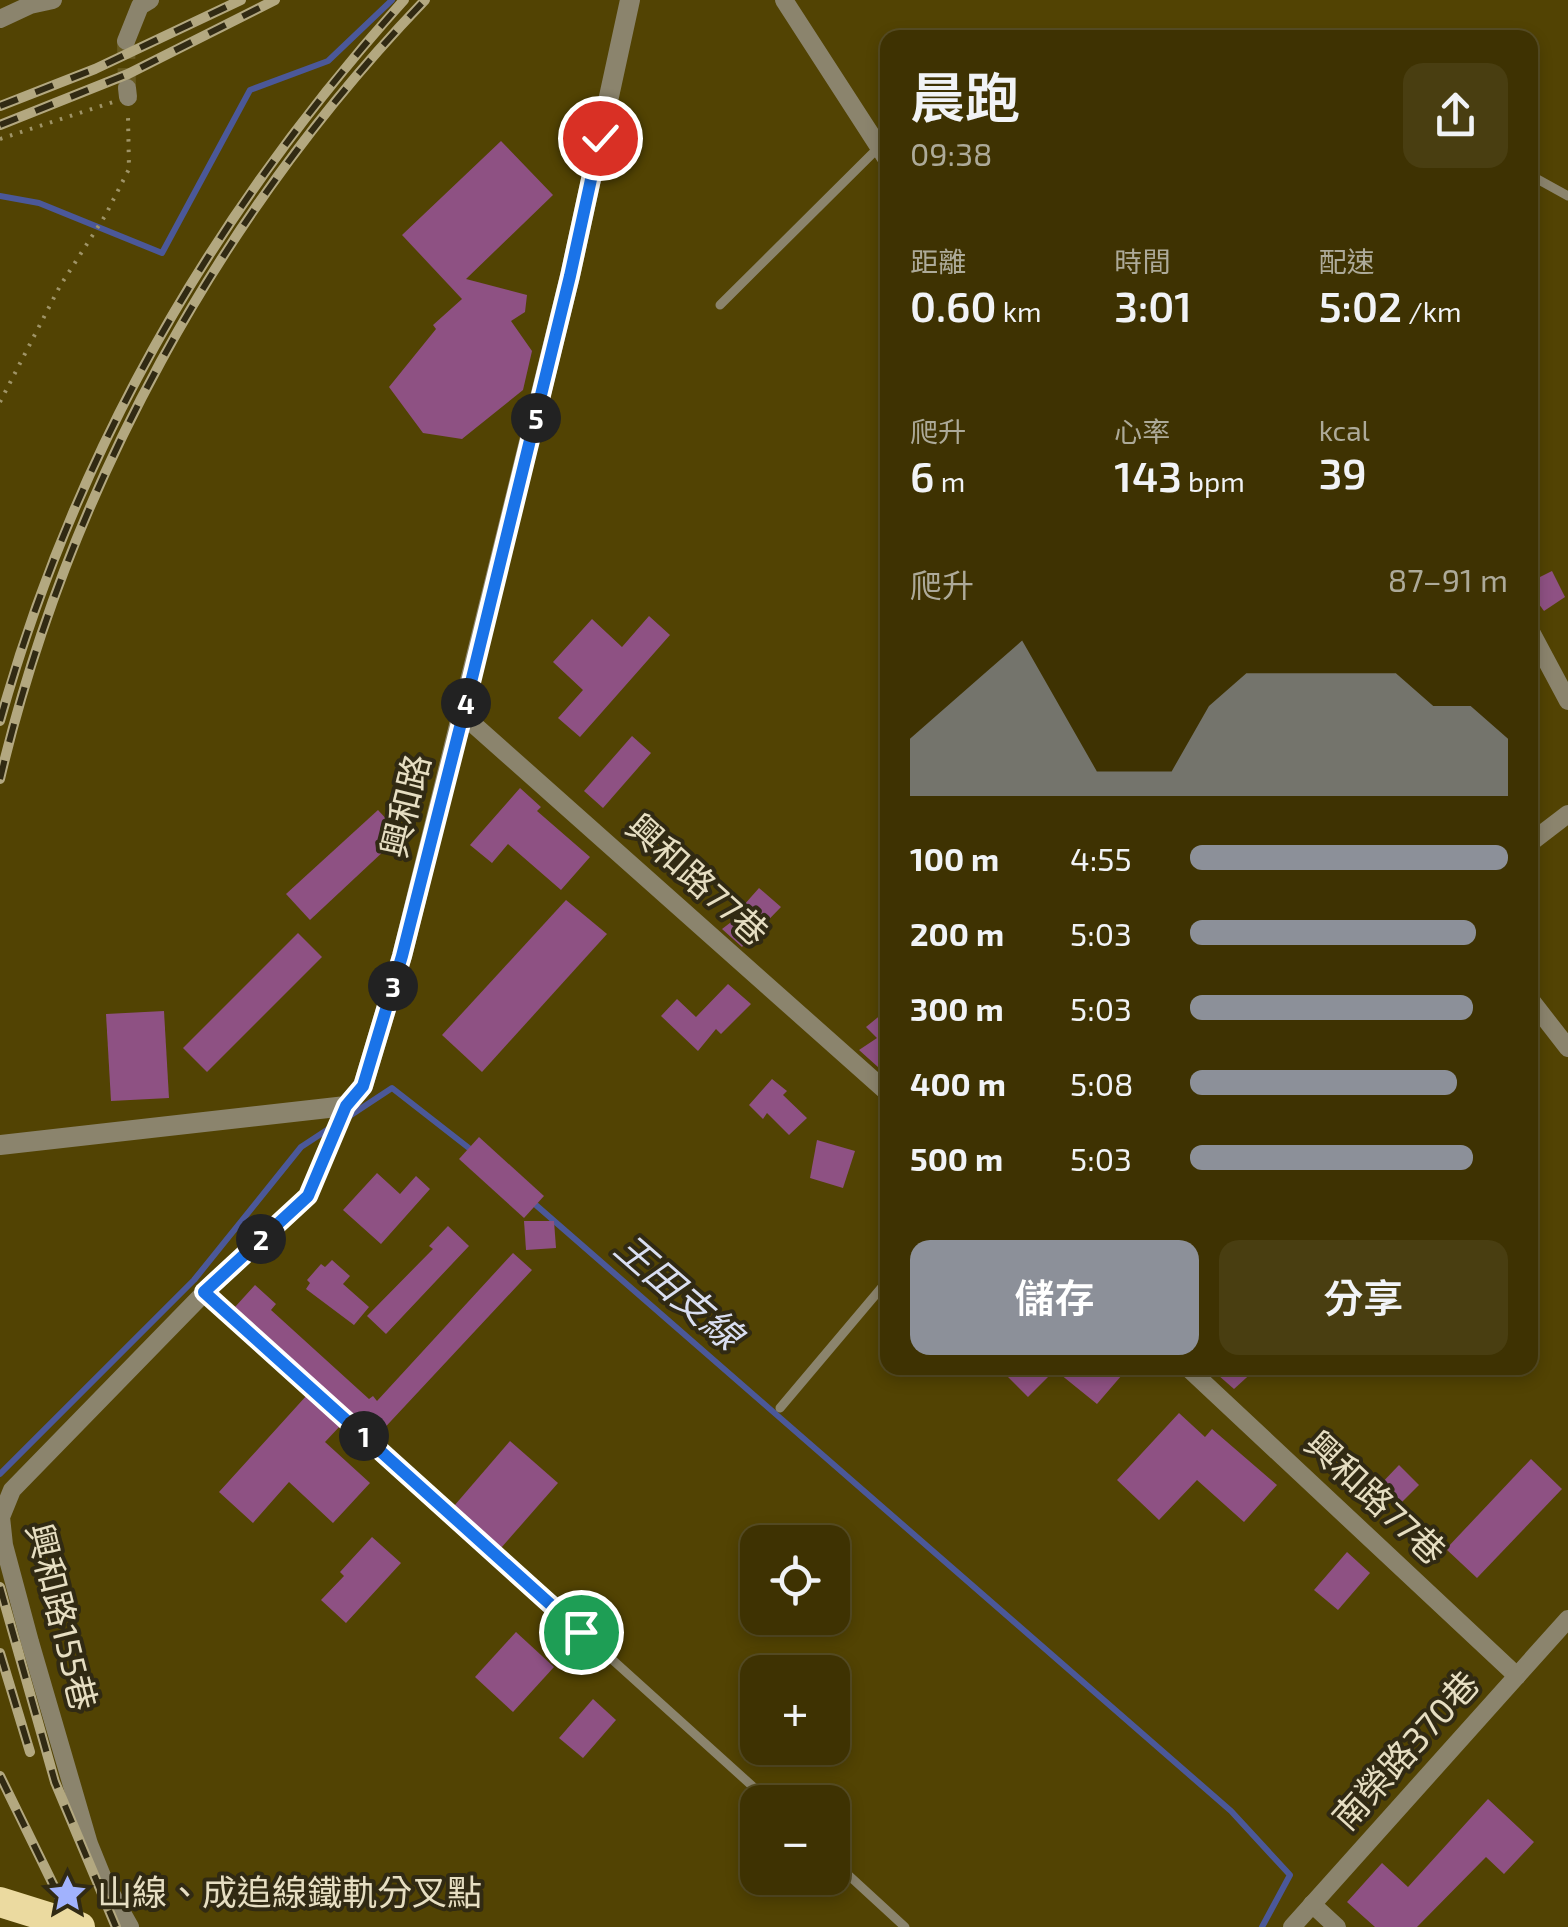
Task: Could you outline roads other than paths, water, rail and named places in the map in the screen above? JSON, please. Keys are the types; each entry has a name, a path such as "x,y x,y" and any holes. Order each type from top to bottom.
{"highway":[{"path":"0,1902 80,1927"}],"street":[{"path":"0,19 54,0"},
{"name":"興和路","path":"346,1106 356,1099 369,1068 402,956 570,276 630,0"},
{"path":"784,0 880,149"},
{"path":"126,41 141,2"},
{"path":"1538,642 1562,677 1568,701"},
{"name":"興和路77巷","path":"463,715 880,1087"},
{"path":"1538,836 1568,814"},
{"path":"1538,1009 1568,1048"},
{"path":"0,1145 346,1106"},
{"name":"興和路155巷","path":"130,1927 89,1844 30,1642 4,1545 1,1516 12,1490 204,1292 308,1196 346,1106"},
{"name":"興和路77巷","path":"1195,1375 1517,1676"},
{"name":"南榮路370巷","path":"1292,1927 1517,1676 1566,1628"},
{"path":"1312,1904 1336,1927"}],"lane":[{"path":"720,305 880,157"},
{"path":"1538,180 1568,196"},
{"path":"780,1408 880,1289"},
{"path":"204,1292 751,1785"},
{"path":"850,1877 905,1927"}],"waterway":[{"path":"0,196 39,203 162,253 250,90 328,61 392,0"},
{"name":"王田支線","path":"348,1117 392,1088 474,1152"},
{"name":"王田支線","path":"0,1474 194,1280 301,1147 333,1126"},
{"name":"王田支線","path":"529,1199 1231,1811 1290,1875 1262,1927"}],"tunnel":[{"path":"126,41 127,88"}],"railway":[{"path":"0,106 95,69 241,0"},
{"path":"0,125 128,74 275,0"},
{"path":"0,721 31,620 69,523 112,428 160,337 272,163 404,0"},
{"path":"0,779 29,672 66,566 110,462 161,362 218,265 281,172 350,83 425,0"},
{"path":"0,1587 55,1782 116,1927"},
{"path":"0,1653 30,1752"},
{"path":"0,1776 74,1927"}],"place":[{"name":"山線、成追線鐵軌分叉點","path":"67,1893"}]}
